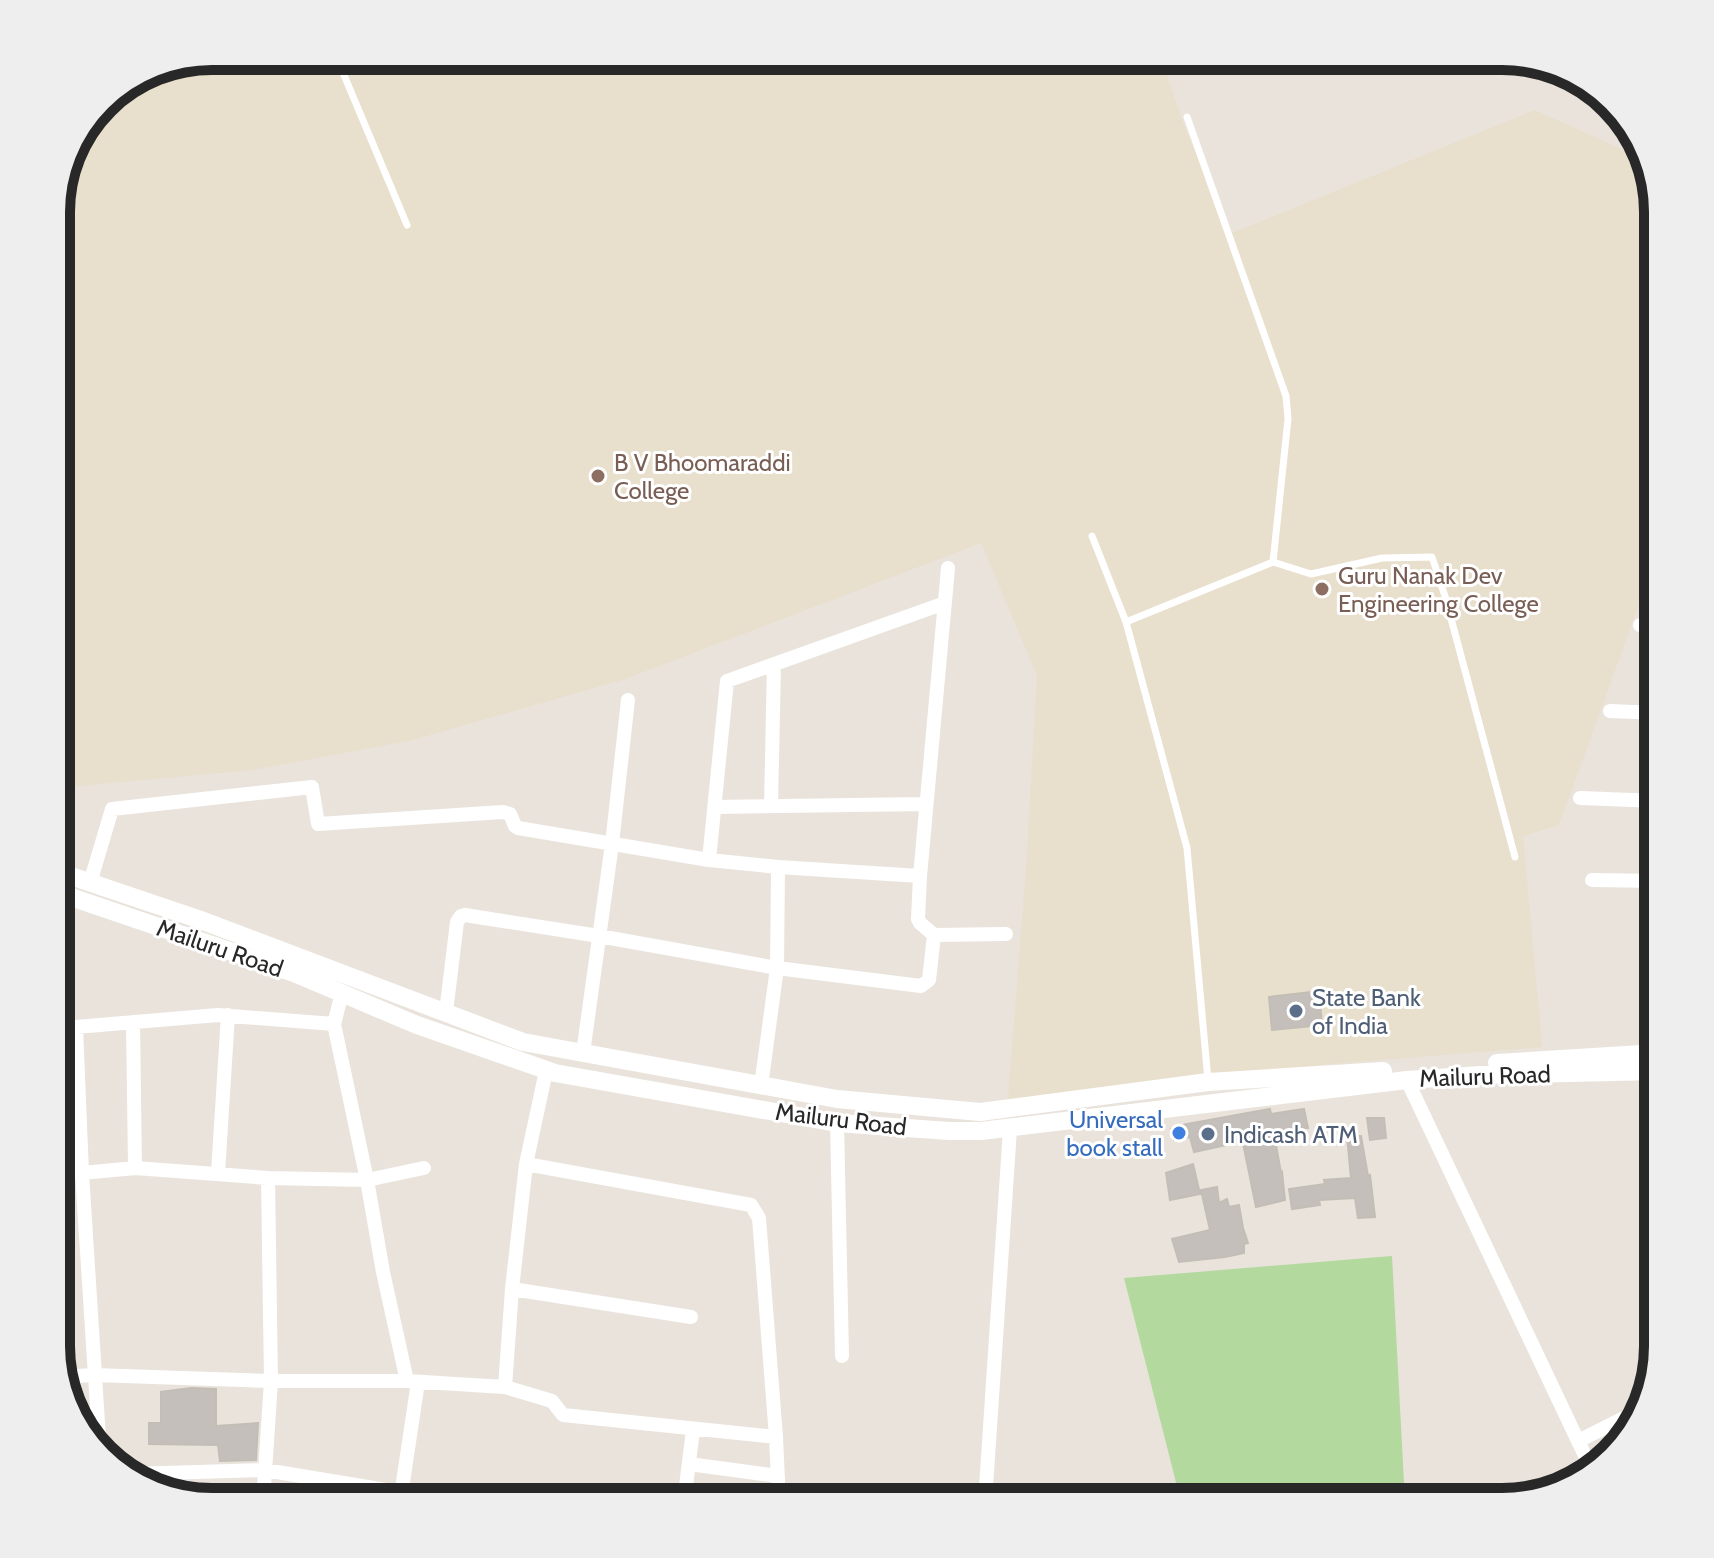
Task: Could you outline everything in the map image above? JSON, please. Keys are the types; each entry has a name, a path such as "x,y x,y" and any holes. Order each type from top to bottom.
{"street":[{"path":"948,568 918,919 934,935 1006,934"},
{"path":"709,860 727,681 945,603"},
{"path":"1640,625 1644,625"},
{"path":"771,806 774,664"},
{"path":"583,1053 628,700"},
{"path":"1610,711 1644,712"},
{"path":"90,883 112,809 312,787 318,824 503,812 510,814 518,828 709,860 920,876"},
{"path":"1580,798 1644,800"},
{"path":"715,807 926,804"},
{"path":"761,1086 777,968 778,867"},
{"path":"70,876 198,919 523,1042 848,1101 980,1112 1208,1082 1644,1054"},
{"path":"1592,880 1644,881"},
{"name":"Mailuru Road","path":"70,897 294,973 417,1025 546,1071 837,1123 981,1131 1407,1080 1644,1071"},
{"path":"446,1012 457,922 465,915 777,968 921,986 929,980 934,935"},
{"path":"342,993 334,1024 383,1272 412,1381 402,1488"},
{"path":"70,1026 218,1015 334,1024"},
{"path":"218,1173 228,1015"},
{"path":"133,1022 135,1168"},
{"path":"76,1027 98,1431"},
{"path":"505,1387 526,1164 546,1071"},
{"path":"1407,1080 1587,1460"},
{"path":"1208,1082 1212,1102"},
{"path":"837,1123 842,1356"},
{"path":"986,1488 1010,1129"},
{"path":"526,1164 751,1205 759,1218 778,1488"},
{"path":"70,1173 135,1168 268,1178 367,1180 424,1168"},
{"path":"264,1488 271,1381 268,1178"},
{"path":"512,1289 691,1317"},
{"path":"74,1376 412,1381 505,1387 552,1401 563,1415 776,1437"},
{"path":"1578,1441 1625,1418"},
{"path":"686,1488 693,1430"},
{"path":"689,1464 778,1476"},
{"path":"150,1473 265,1470 356,1488"}],"lane":[{"path":"342,70 407,225"},
{"path":"1187,117 1286,396 1288,419 1273,562"},
{"path":"1092,536 1126,622 1187,848 1208,1082"},
{"path":"1126,622 1273,562 1311,574 1382,558 1432,557 1515,857"}],"shaded area":[{"path":"203,70 1165,70 1186,131 1232,233 1535,110 1631,153 1644,203 1644,591 1559,825 1523,836 1542,1047 1244,1071 1008,1099 1037,675 981,543 625,679 413,740 252,770 70,787 71,193 81,158 99,125 125,99 149,85"}],"green space":[{"path":"1392,1256 1404,1488 1177,1488 1124,1278"}],"building":[{"name":"State Bank of India","path":"1319,991 1322,1025 1272,1030 1269,997"},
{"path":"1270,1109 1271,1114 1304,1109 1308,1128 1274,1134 1285,1200 1256,1207 1243,1143 1194,1152 1190,1137 1174,1140 1171,1129 1187,1124"},
{"path":"1367,1118 1384,1118 1386,1138 1370,1140"},
{"path":"1347,1136 1361,1136 1375,1217 1358,1218 1355,1198 1319,1200 1320,1205 1292,1209 1289,1189 1325,1184 1324,1180 1351,1178"},
{"path":"1193,1164 1200,1194 1170,1200 1166,1173"},
{"path":"1217,1187 1219,1203 1227,1199 1229,1207 1239,1205 1248,1243 1244,1244 1244,1253 1179,1262 1172,1239 1210,1230 1201,1190"},
{"path":"216,1389 216,1426 258,1423 256,1460 220,1461 218,1445 149,1444 149,1423 161,1423 161,1392"}],"place":[{"name":"B V Bhoomaraddi College","path":"598,476"},
{"name":"Guru Nanak Dev Engineering College","path":"1322,589"},
{"name":"State Bank of India","path":"1296,1011"},
{"name":"Universal book stall","path":"1179,1133"},
{"name":"Indicash ATM","path":"1208,1134"}]}
